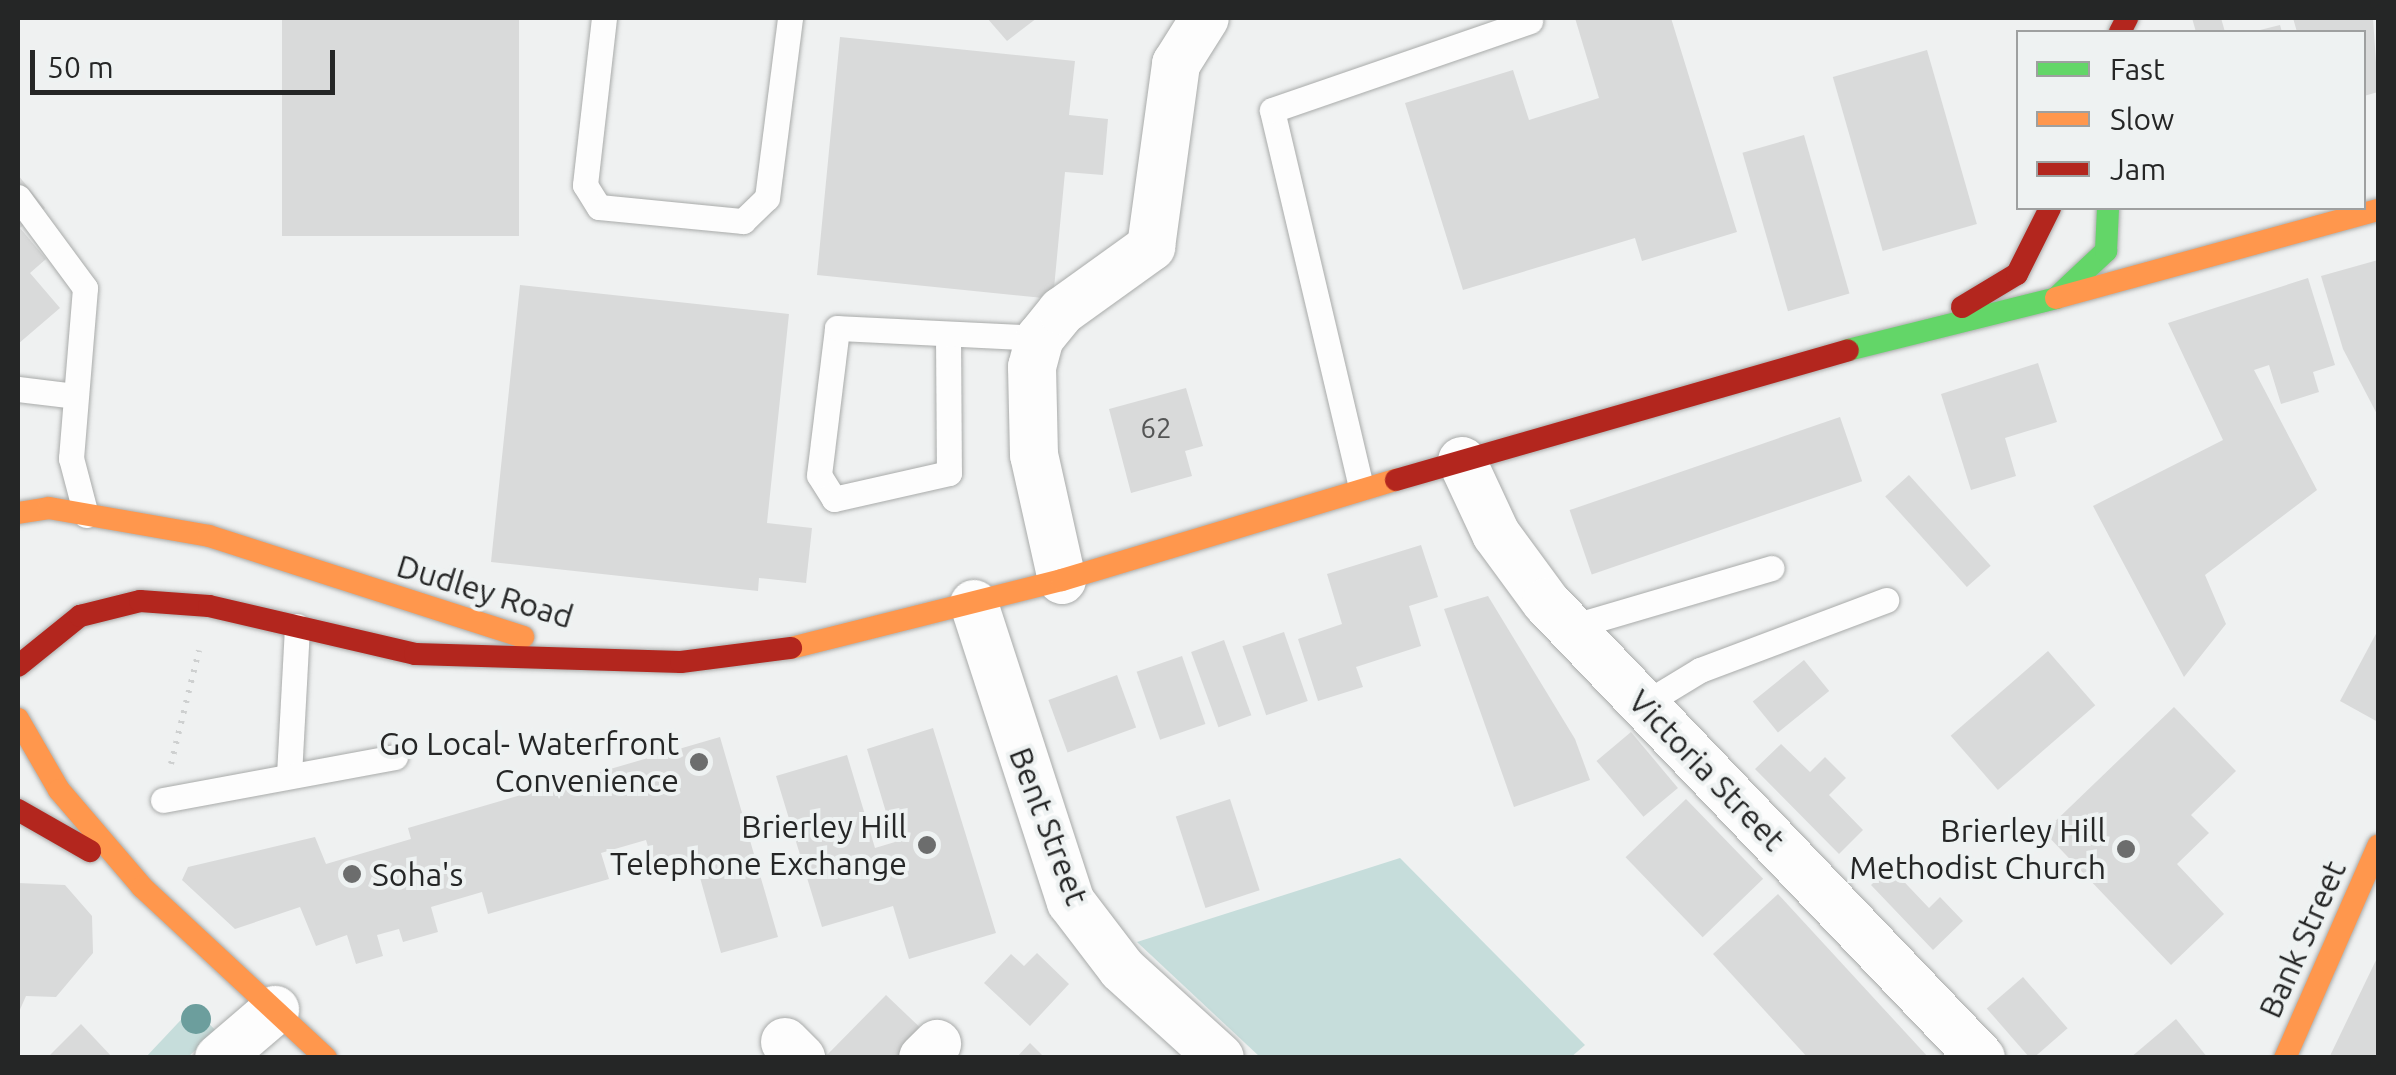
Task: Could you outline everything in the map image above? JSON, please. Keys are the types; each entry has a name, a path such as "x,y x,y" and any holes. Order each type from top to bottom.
{"main road":[{"path":"1904,333 1998,290 2038,242 2049,210"},
{"path":"2056,298 2101,258 2108,210"},
{"path":"588,656 771,653 974,604 1361,488 1904,333 2056,298 2378,210"},
{"name":"Dudley Road","path":"18,513 86,515 210,536 588,656"},
{"name":"Dudley Road","path":"18,666 80,616 140,601 210,606 414,654 588,656"},
{"path":"18,719 59,790 142,886 326,1058"},
{"path":"18,810 142,886"},
{"name":"Bank Street","path":"2285,1058 2378,846"}],"street":[{"path":"1062,580 1034,455 1040,338 1151,247 1176,64 1204,18"},
{"path":"1998,290 2279,210"},
{"name":"Victoria Street","path":"1462,461 1496,534 1571,627 1981,1058"},
{"name":"Bent Street","path":"974,604 1071,902 1122,968 1220,1058"},
{"path":"219,1058 275,1010"}],"lane":[{"path":"604,18 585,184 599,206 743,222 768,198 790,18"},
{"path":"1361,488 1272,110 1530,20"},
{"path":"18,197 85,288 70,458 86,515"},
{"path":"948,336 949,473 834,499 819,475 837,328 1040,338"},
{"path":"18,389 75,396"},
{"path":"1571,627 1772,568"},
{"path":"1644,704 1700,670 1886,600"},
{"path":"289,775 297,626"},
{"path":"163,800 395,758"}],"path":[{"path":"163,800 210,606"}],"shaded area":[{"path":"1400,858 1585,1045 1570,1058 1260,1057 1137,942"},
{"path":"193,1007 216,1031 188,1057 146,1057"}],"building":[{"path":"282,18 519,18 519,236 282,236"},
{"path":"987,18 1037,18 1007,41"},
{"path":"1575,18 1671,18 1737,232 1642,261 1635,238 1463,290 1405,103 1513,70 1529,120 1599,98"},
{"path":"2192,18 2221,18 2224,30 2195,30"},
{"path":"2293,18 2373,18 2378,92 2366,95 2366,30 2296,30"},
{"path":"840,37 1075,61 1069,115 1108,119 1103,175 1065,172 1053,299 817,275"},
{"path":"1927,50 1977,224 1883,251 1833,77"},
{"path":"1804,135 1849,294 1788,311 1742,153"},
{"path":"18,175 45,208 20,228 46,259 30,273 60,308 18,344"},
{"path":"2378,260 2378,416 2343,349 2321,276"},
{"path":"2308,278 2335,365 2313,372 2319,392 2281,404 2269,365 2254,370 2317,490 2205,575 2226,624 2184,677 2093,506 2223,440 2168,323"},
{"path":"520,285 789,314 767,523 812,528 806,583 759,578 758,591 491,562"},
{"path":"2038,363 2057,422 2005,438 2016,476 1971,490 1941,394"},
{"path":"1186,388 1203,446 1185,451 1192,476 1131,493 1109,409"},
{"path":"1840,417 1862,481 1592,574 1570,510"},
{"path":"1909,475 1991,566 1967,587 1885,496"},
{"path":"1421,545 1438,597 1409,606 1421,646 1356,667 1363,687 1318,701 1298,639 1342,624 1327,574"},
{"path":"1488,596 1575,739 1590,780 1514,807 1444,609"},
{"path":"2378,630 2378,722 2340,701"},
{"path":"1284,632 1308,701 1266,715 1242,646"},
{"path":"1224,640 1251,715 1218,727 1191,652"},
{"path":"2048,651 2095,705 1998,790 1951,736"},
{"path":"1182,656 1205,724 1160,740 1137,672"},
{"path":"1804,660 1829,691 1778,733 1753,702"},
{"path":"1117,675 1136,728 1068,753 1048,700"},
{"name":"Brierley Hill Methodist Church","path":"2174,707 2236,771 2191,815 2209,833 2177,864 2224,914 2171,965 2044,832"},
{"path":"933,728 996,933 909,959 893,906 822,927 776,776 847,755 875,848 895,842 867,749"},
{"path":"1631,732 1678,788 1643,817 1597,761"},
{"path":"720,737 778,937 721,953 694,856 654,867 646,840 601,853 609,879 488,914 482,892 431,907 438,932 403,942 399,929 377,935 383,956 356,964 347,935 316,946 300,907 235,929 182,880 188,867 315,837 326,864 411,839 408,828"},
{"path":"1781,744 1810,772 1825,757 1846,778 1829,795 1863,830 1839,854 1755,769"},
{"path":"1230,799 1260,890 1205,908 1176,817"},
{"path":"1686,799 1763,879 1703,937 1626,857"},
{"path":"1890,867 1929,908 1940,897 1963,921 1933,950 1871,885"},
{"path":"18,883 65,885 92,916 93,953 56,997 26,996 18,1014"},
{"path":"1778,894 1929,1058 1808,1058 1713,954"},
{"path":"1037,953 1069,984 1030,1026 984,983 1011,954 1024,966"},
{"path":"2378,956 2378,1058 2329,1058"},
{"path":"2023,977 2068,1028 2030,1058 1987,1008"},
{"path":"886,995 929,1036 908,1058 824,1058"},
{"path":"2176,1019 2208,1058 2130,1058"},
{"path":"81,1024 113,1058 47,1058"},
{"path":"1030,1043 1045,1058 1016,1058"}],"traffic: fast":[{"path":"1848,350 2056,298 2106,251 2108,210"}],"traffic: slow":[{"path":"2056,298 2378,210"},
{"path":"791,648 1062,580 1396,480"},
{"path":"18,513 49,508 209,536 523,637"},
{"path":"18,719 59,790 142,887 326,1058"},
{"path":"2285,1058 2378,846"}],"traffic: jam":[{"path":"2121,30 2127,18"},
{"path":"1962,307 2017,274 2049,210"},
{"path":"1396,480 1848,350"},
{"path":"18,666 80,616 140,601 209,606 415,654 681,662 791,648"},
{"path":"18,810 90,851"}],"place":[{"name":"Go Local- Waterfront Convenience","path":"699,762"},
{"name":"Brierley Hill Telephone Exchange","path":"927,845"},
{"name":"Brierley Hill Methodist Church","path":"2126,849"},
{"name":"Soha's","path":"352,874"}]}
